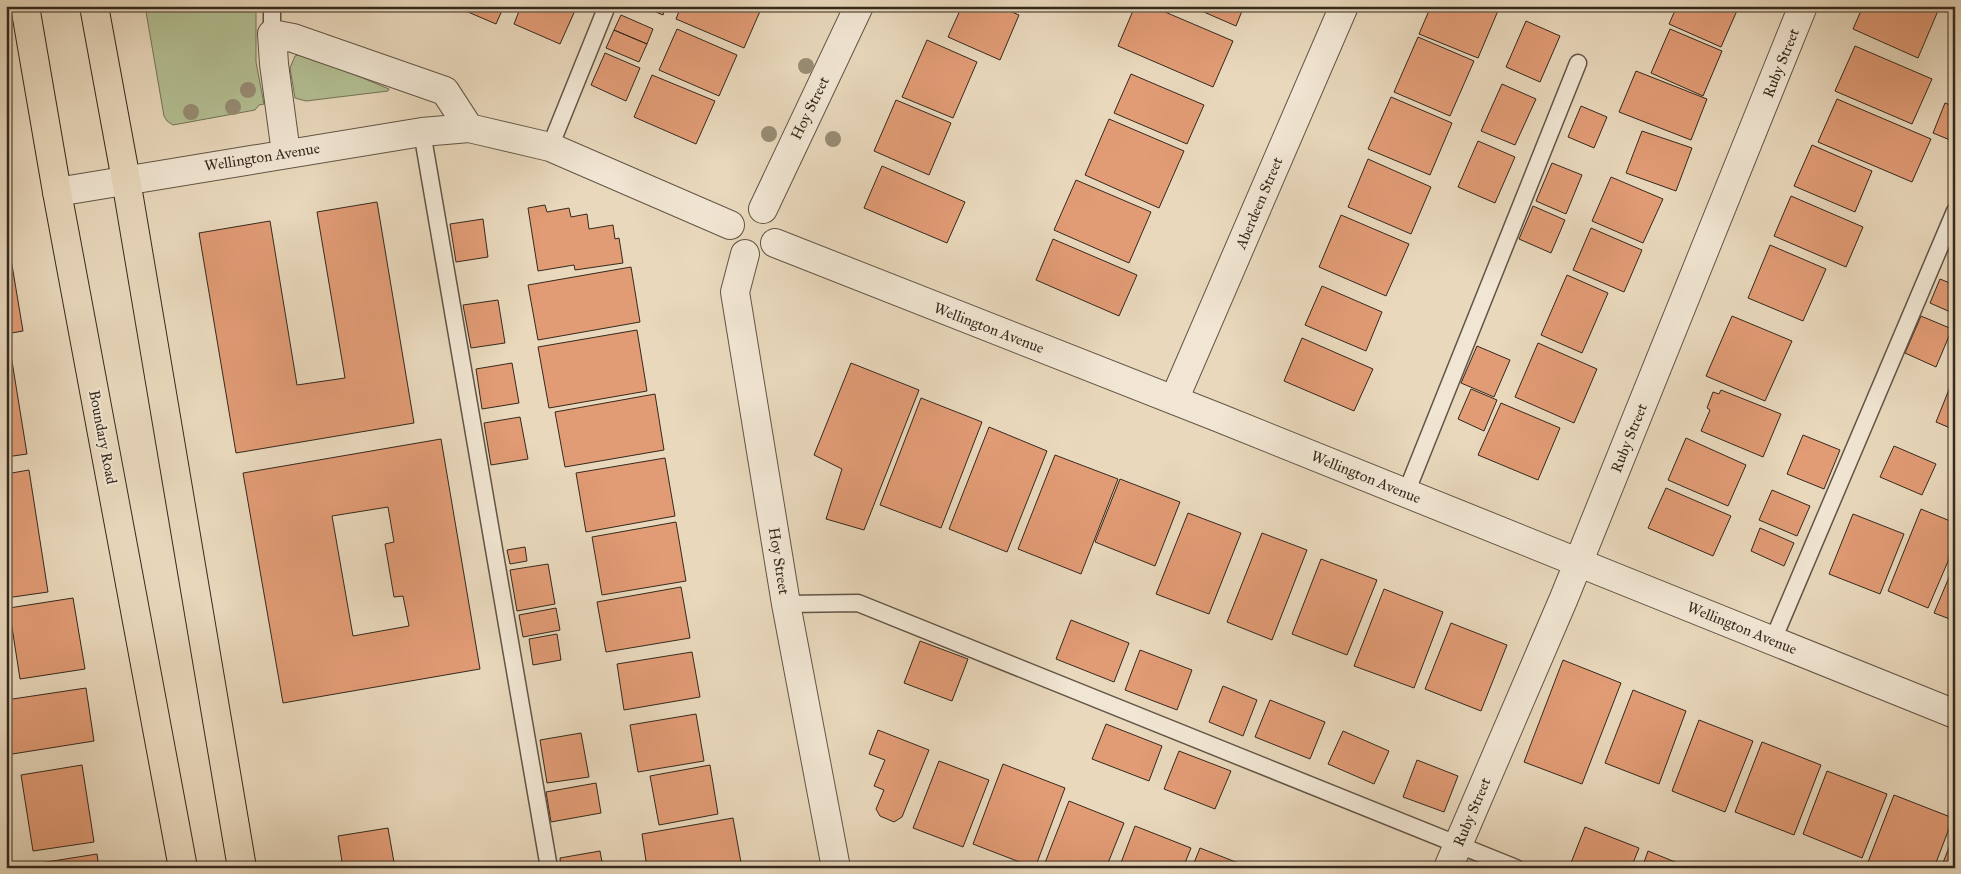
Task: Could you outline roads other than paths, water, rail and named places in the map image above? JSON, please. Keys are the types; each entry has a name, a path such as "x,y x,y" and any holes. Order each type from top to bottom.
{"main road":[{"name":"Boundary Road","path":"25,6 57,192 183,868"},
{"path":"94,6 126,180 242,868"}],"street":[{"name":"Hoy Street","path":"763,209 859,6"},
{"name":"Aberdeen Street","path":"1174,400 1344,6"},
{"name":"Ruby Street","path":"1453,856 1578,563 1804,6"},
{"path":"286,153 274,64 272,34 293,38 445,91 469,128"},
{"name":"Wellington Avenue","path":"57,192 286,153 422,132 469,128 550,147 730,225"},
{"path":"747,208 763,209 775,220 778,228 775,243 759,256 745,254 739,251 730,239 730,225 740,212 747,208"},
{"name":"Wellington Avenue","path":"775,243 1174,400 1955,714"},
{"name":"Hoy Street","path":"745,254 735,292 786,604 836,868"}],"lane":[{"path":"272,6 272,34"},
{"path":"550,147 607,6"},
{"path":"1406,493 1578,63"},
{"path":"422,132 548,868"},
{"path":"1773,640 1955,211"},
{"path":"786,604 858,603 1453,856 1516,868"}]}
